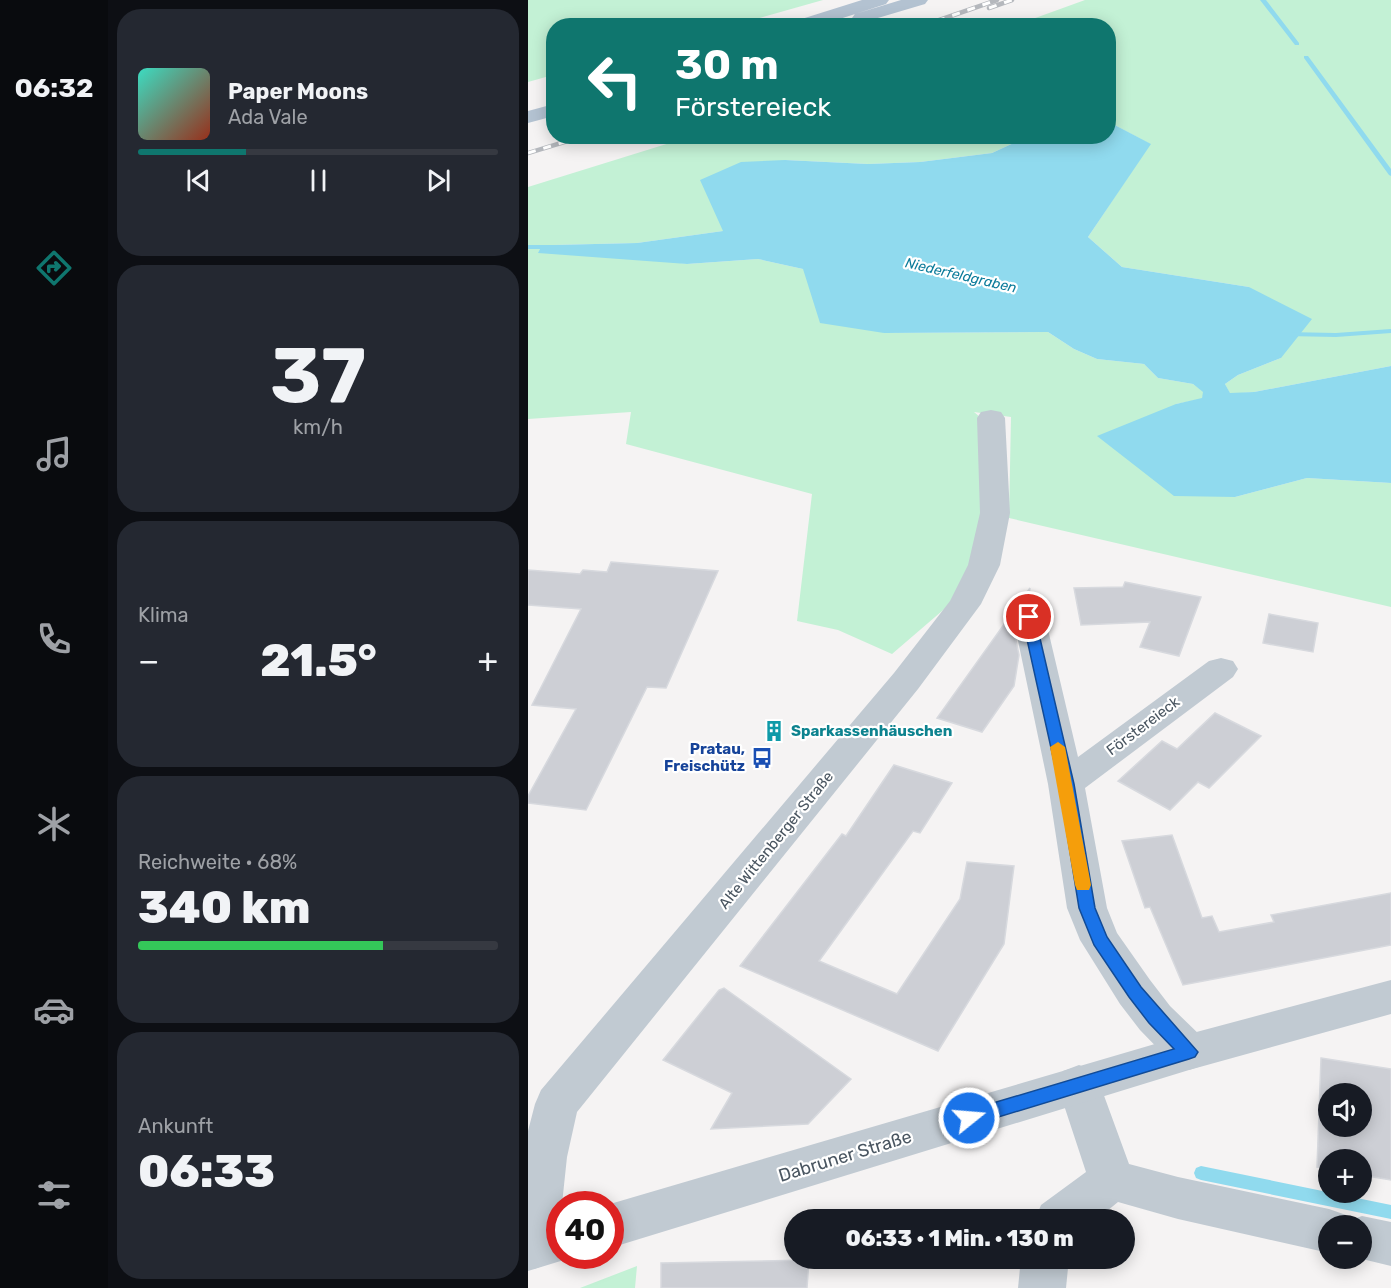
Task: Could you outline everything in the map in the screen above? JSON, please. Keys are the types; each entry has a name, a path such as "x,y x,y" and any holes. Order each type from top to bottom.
{"main road":[{"path":"823,18 880,0"},
{"path":"863,18 919,0"},
{"path":"528,104 546,98"},
{"path":"528,117 546,112"}],"street":[{"name":"Alte Wittenberger Straße","path":"541,1245 544,1157 557,1104 899,690 965,604 984,565 995,513 991,418"},
{"path":"1029,617 1066,784 1087,908 1100,940 1150,1012 1189,1052"},
{"name":"Förstereieck","path":"1066,784 1221,669"},
{"name":"Dabruner Straße","path":"624,1222 1079,1084 1391,997"},
{"path":"1079,1084 1112,1180"},
{"path":"1073,1209 1112,1180"},
{"path":"1112,1180 1178,1198 1318,1229"},
{"path":"1372,1240 1391,1244"},
{"path":"1042,1269 1042,1288"}],"green space":[{"path":"528,0 823,0 760,18 546,18 546,77 528,82"},
{"path":"1085,0 1391,0 1391,366 1254,392 1230,394 1225,384 1238,375 1281,358 1249,287 1122,267 1088,237 1150,144 1116,126 1116,18 1035,18"},
{"path":"666,144 1012,144 992,153 920,162 868,164 785,160 723,231 637,243 553,245 687,264 758,259 803,269 884,333 1048,332 1074,349 1097,359 1144,364 1158,378 1193,384 1204,392 1202,399 1176,404 1235,497 1307,478 1391,483 1391,607 1009,518 1011,417 974,412 981,418 984,513 971,565 949,605 892,654 838,630 797,621 812,494 626,444 631,412 528,419 528,187"},
{"path":"637,1266 635,1288 580,1288"}],"water":[{"path":"1116,126 1151,144 1088,237 1122,267 1249,287 1312,319 1281,358 1238,375 1225,384 1230,393 1254,392 1391,366 1391,483 1307,478 1235,497 1174,496 1097,436 1176,404 1202,398 1203,392 1193,384 1158,378 1144,364 1097,359 1074,349 1048,332 884,333 820,323 803,269 758,259 687,264 538,253 541,247 553,245 637,243 723,231 700,180 741,162 785,160 868,164 920,162 992,153 1012,144 1116,144"}],"building":[{"path":"611,562 718,571 666,688 647,687 586,810 528,803 528,796 576,709 532,705 581,609 528,605 528,570 580,574 583,570 607,572"},
{"path":"1125,582 1201,597 1179,656 1140,647 1150,622 1081,625 1074,588 1123,587"},
{"path":"1030,588 1027,605 1016,609 1011,617 1019,655 1014,686 982,732 937,718"},
{"path":"1269,614 1318,623 1313,652 1263,643"},
{"path":"1215,713 1261,736 1209,788 1198,782 1170,810 1118,781 1162,741 1177,749"},
{"path":"894,765 952,783 920,833 913,831 819,961 897,994 960,899 967,862 1014,866 1004,944 938,1051 740,966 842,834 846,836"},
{"path":"1172,835 1202,918 1212,916 1219,932 1274,922 1271,915 1391,893 1391,945 1183,985 1150,907 1145,908 1122,841"},
{"path":"724,988 851,1079 808,1124 711,1129 732,1093 663,1060 719,990"},
{"path":"1321,1058 1391,1069 1391,1180 1372,1177 1372,1149 1318,1149 1317,1167 1318,1137 1372,1137 1372,1083 1320,1083"},
{"path":"784,1261 784,1269 808,1269 807,1288 661,1288 661,1263"}],"waterway":[{"path":"1263,0 1297,44"},
{"path":"1306,57 1391,174"},
{"name":"Niederfeldgraben","path":"528,247 555,247"},
{"name":"Niederfeldgraben","path":"1286,334 1336,335 1391,331"},
{"path":"1201,1173 1391,1212"}],"railway":[{"path":"945,18 997,0"},
{"path":"989,8 1012,0"},
{"path":"528,153 558,144"}],"slow traffic":[{"path":"1058,747 1083,885"}],"place":[{"name":"Sparkassenhäuschen","path":"774,731"},
{"name":"Pratau, Freischütz","path":"762,758"}],"route":[{"path":"969,1118 1189,1052 1155,1018 1135,992 1100,940 1087,908 1066,784 1029,617"}]}
